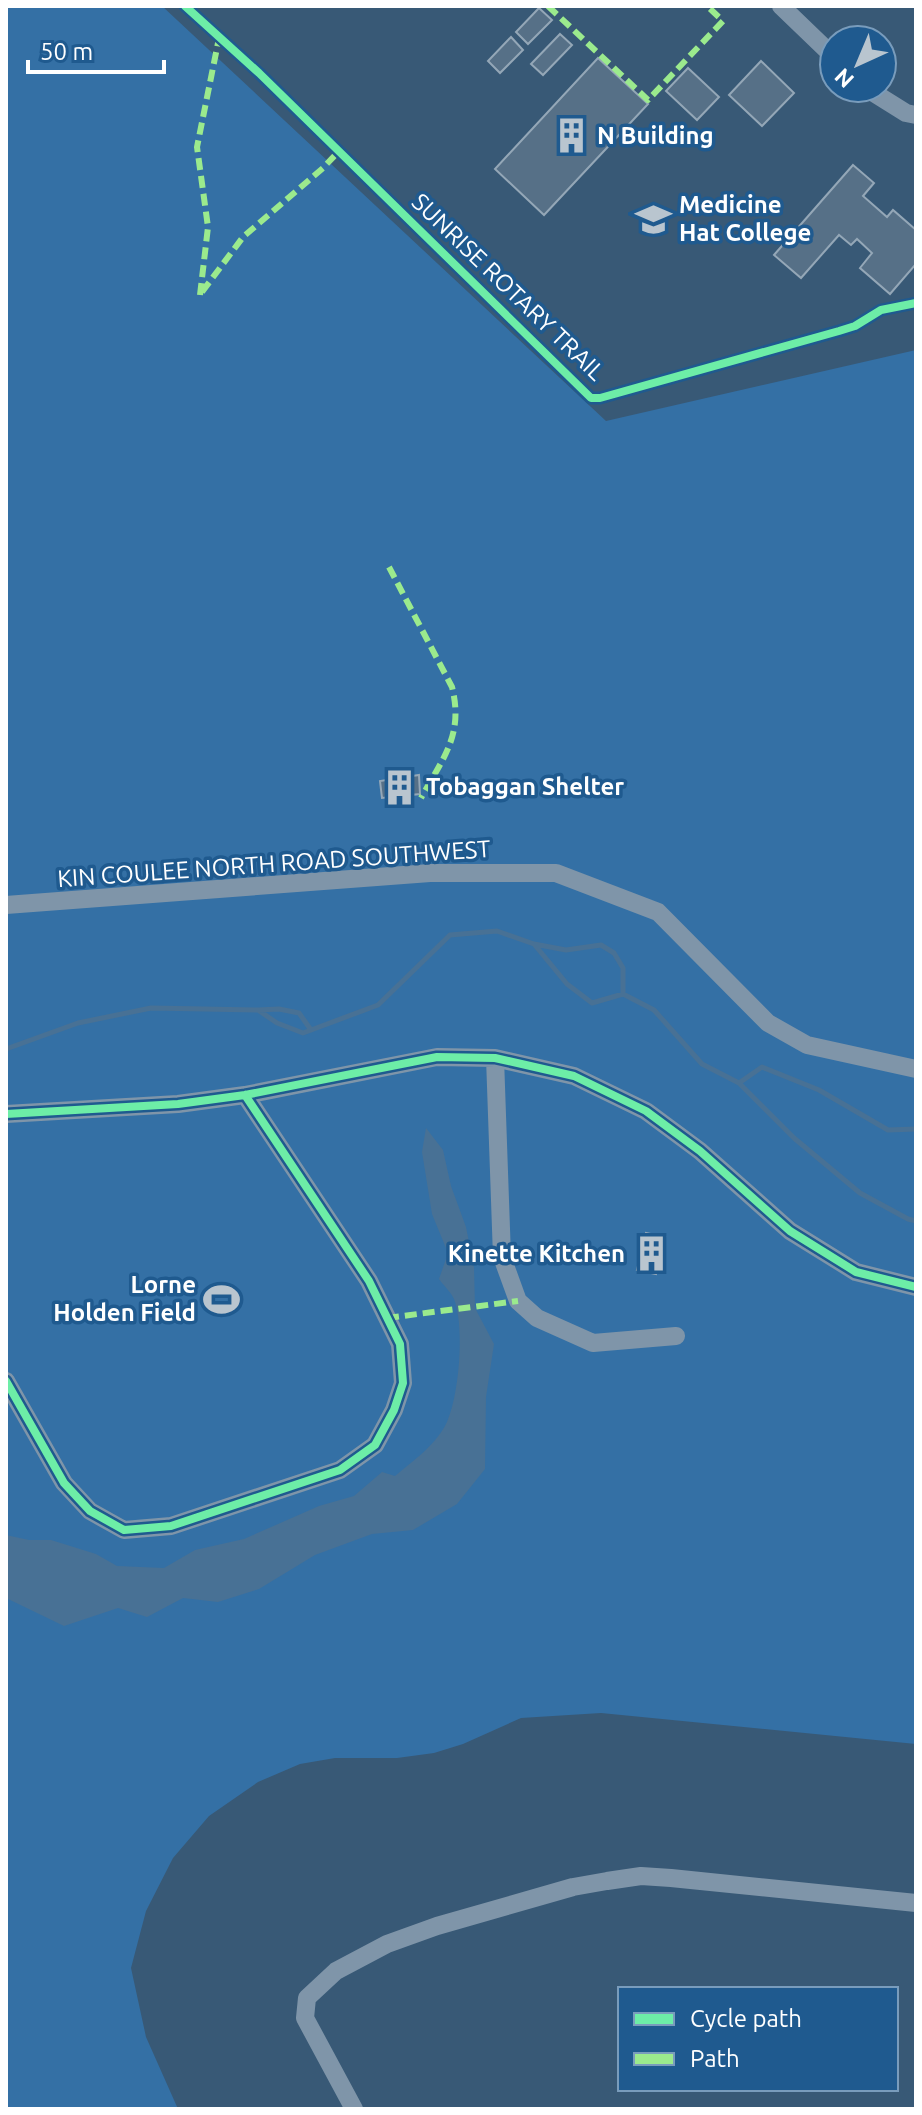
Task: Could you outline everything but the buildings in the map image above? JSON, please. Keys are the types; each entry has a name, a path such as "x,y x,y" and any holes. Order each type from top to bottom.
{"street":[{"path":"781,6 818,42"},
{"path":"892,104 916,115"},
{"name":"KIN COULEE NORTH ROAD SOUTHWEST","path":"6,905 430,873 556,873 658,912 768,1023 807,1045 916,1069"},
{"path":"6,1114 178,1104 245,1095 437,1057 495,1058 574,1076 646,1111 700,1151 790,1231 856,1272 916,1287"},
{"path":"495,1058 502,1257 518,1301 537,1318 593,1343 676,1336"},
{"path":"6,1381 64,1483 90,1511 124,1530 171,1526 340,1470 375,1445 394,1410 403,1383 400,1344 369,1281 245,1095"},
{"path":"354,2109 305,2018 307,1998 336,1971 387,1944 437,1926 573,1887 641,1876 916,1903"}],"shaded area":[{"path":"6,6 162,6 606,421 916,350 916,1744 601,1713 521,1718 463,1744 434,1753 397,1758 335,1758 300,1764 258,1782 209,1816 173,1858 146,1911 131,1968 146,2037 178,2109 6,2109"},
{"path":"426,1128 443,1150 451,1186 466,1227 474,1267 475,1308 494,1344 486,1397 485,1469 457,1504 413,1530 372,1534 315,1555 259,1589 218,1602 183,1598 147,1617 118,1608 64,1626 6,1598 6,1535 29,1540 51,1540 96,1554 117,1566 164,1568 195,1550 244,1539 319,1506 354,1496 382,1472 395,1476 431,1445 443,1430 451,1410 460,1343 454,1299 439,1279 448,1253 432,1214 422,1152"}],"waterway":[{"path":"6,1049 78,1023 151,1008 258,1010 277,1023 303,1033 378,1005 450,935 497,931 534,944 567,984 592,1003 623,994 654,1010 702,1064 739,1083 794,1138 860,1193 916,1221"},
{"path":"534,944 566,950 601,945 614,953 623,968 623,994"},
{"path":"258,1010 279,1009 299,1013 311,1030"},
{"path":"739,1083 762,1067 819,1090 888,1130 916,1129"}],"marked path":[{"path":"548,6 648,100 723,21 707,6"},
{"path":"200,295 208,227 197,147 219,38"},
{"path":"202,292 243,237 339,151"},
{"path":"389,567 452,687 455,704 449,746 421,798"},
{"path":"387,1318 518,1301"}],"cycle path":[{"name":"SUNRISE ROTARY TRAIL","path":"185,6 259,73 591,398 839,331 855,326 881,310 916,303"},
{"path":"6,1114 178,1104 245,1095 437,1057 495,1058 574,1076 646,1111 700,1151 790,1231 856,1272 916,1287"},
{"path":"6,1381 64,1483 90,1511 124,1530 171,1526 340,1470 375,1445 394,1410 403,1383 400,1344 369,1281 245,1095"}],"place":[{"name":"N Building","path":"571,136"},
{"name":"Medicine Hat College","path":"653,219"},
{"name":"Tobaggan Shelter","path":"400,787"},
{"name":"Kinette Kitchen","path":"651,1254"},
{"name":"Lorne Holden Field","path":"222,1299"}]}
